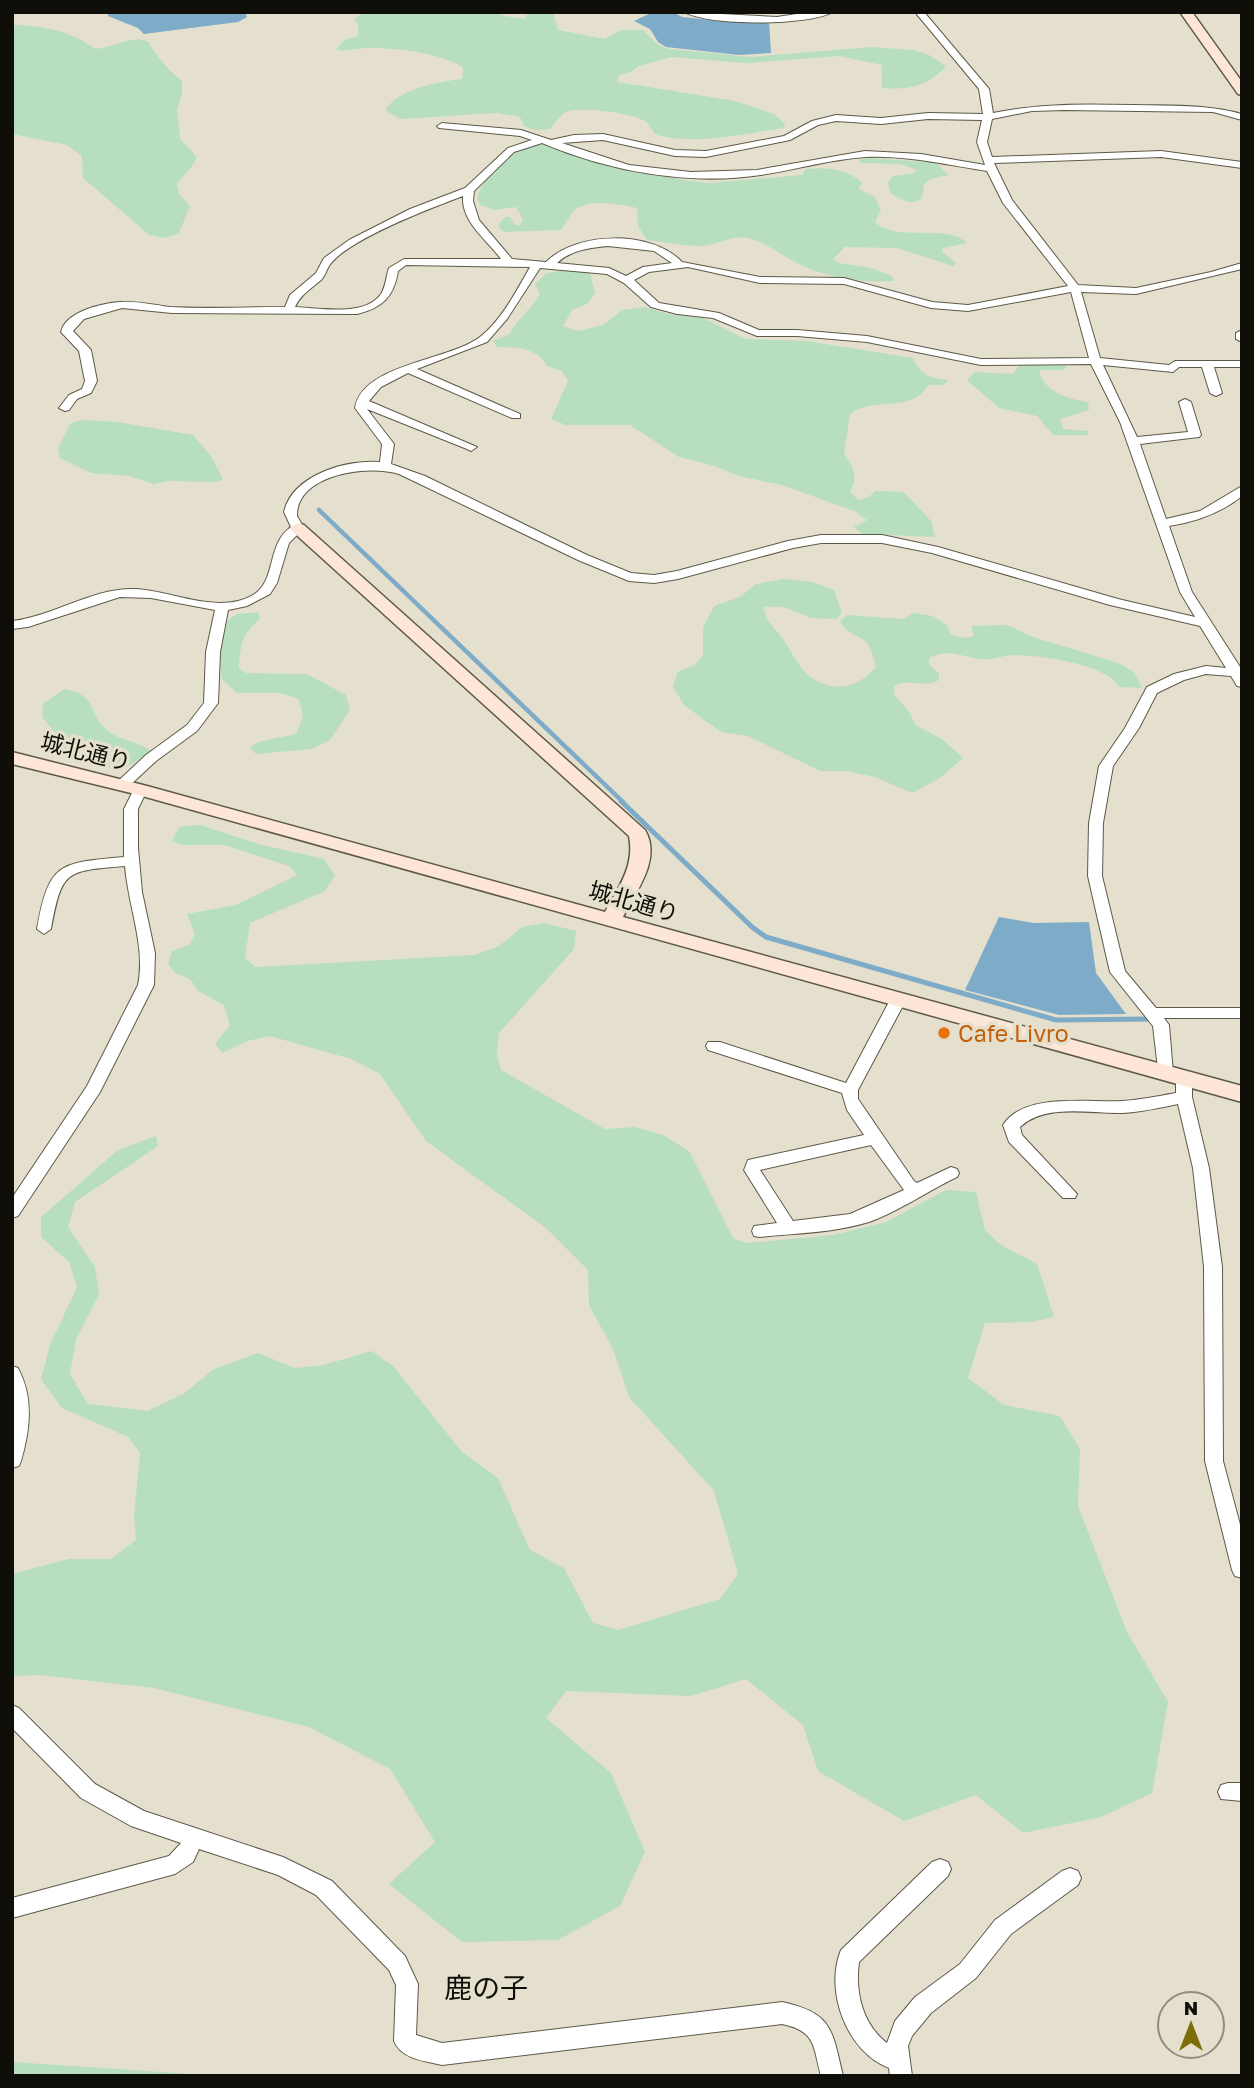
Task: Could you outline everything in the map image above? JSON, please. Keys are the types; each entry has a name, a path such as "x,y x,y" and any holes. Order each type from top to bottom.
{"street":[{"path":"688,12 717,18 777,20 830,12"},
{"path":"919,12 979,81 986,96 988,117 982,142 989,164 1007,201 1075,288 1094,361 1133,441 1186,592 1239,676"},
{"path":"1186,12 1238,79 1242,91"},
{"path":"289,310 294,296 320,275 328,260 353,242 414,211 469,190 511,150 545,141 603,137 675,153 706,155 787,138 816,123 835,118 881,121 928,116 988,117 1032,108 1082,107 1213,109 1242,117"},
{"path":"442,126 510,132 628,167 691,175 757,173 865,154 989,164 1161,154 1242,166"},
{"path":"469,190 470,213 509,262"},
{"path":"385,467 388,444 361,408 361,402 374,386 407,369 450,356 485,339 542,266 565,252 614,242 659,249 668,253 679,264"},
{"path":"65,408 73,397 83,394 90,387 85,350 67,332 68,327 80,317 122,305 172,310 289,310 324,313 369,308 388,294 393,270 404,262 509,262 609,271 628,281 655,305 677,311 715,315 757,334 797,333 867,339 981,362 1094,361 1173,369 1175,364 1242,364"},
{"path":"628,281 631,276 648,268 679,264 760,280 844,281 918,302 950,307 979,307 1075,288 1136,291 1242,266"},
{"path":"1242,333 1242,339"},
{"path":"1207,364 1216,393"},
{"path":"407,369 516,416"},
{"path":"361,402 471,447"},
{"path":"1133,441 1195,435 1185,402"},
{"path":"611,920 639,867 642,852 638,834 291,521 290,511 301,493 312,484 347,468 385,467 478,505 629,577 654,579 678,575 802,542 882,539 934,550 1115,603 1205,623"},
{"path":"1161,523 1193,516 1242,490"},
{"path":"12,625 53,617 92,601 122,593 147,594 222,606 251,600 268,589 273,580 281,543 287,532 298,528"},
{"path":"12,1212 94,1088 146,985 150,971 149,950 136,903 131,860 131,788 151,758 192,728 211,703 213,652 222,606"},
{"path":"1239,676 1206,670 1179,677 1152,690 1132,728 1106,766 1096,823 1095,876 1118,972 1161,1026 1201,1168 1213,1267 1214,1461 1242,1570"},
{"name":"城北通り","path":"12,758 131,788 611,920 898,1000 1178,1083 1242,1094"},
{"path":"44,929 56,881 62,873 131,860"},
{"path":"898,1000 850,1090 850,1099 908,1185 915,1190"},
{"path":"1153,1013 1242,1013"},
{"path":"714,1046 850,1090"},
{"path":"1069,1194 1015,1138 1011,1125 1016,1118 1054,1108 1119,1107 1178,1083"},
{"path":"788,1227 752,1170 754,1164 875,1138"},
{"path":"760,1231 841,1223 865,1217 888,1208 915,1190 951,1173"},
{"path":"12,1373 23,1411 22,1431 12,1461"},
{"path":"12,1714 88,1791 138,1819 283,1867 324,1888 397,1963 407,1984 405,2041 418,2048 442,2054 782,2013 804,2017 818,2026 832,2076"},
{"path":"12,1908 175,1864 186,1855 193,1839"},
{"path":"900,2068 871,2048 847,1995 844,1975 849,1956 940,1868"},
{"path":"900,2068 897,2046 903,2029 923,2006 968,1971 984,1955 1003,1927 1070,1878"}],"green space":[{"path":"364,12 499,12 504,16 524,19 529,12 553,12 558,30 604,39 622,30 643,30 658,45 668,49 751,57 872,47 914,50 929,55 946,66 924,83 900,88 882,88 882,65 839,56 746,63 672,57 619,75 617,82 735,101 774,114 785,124 784,128 723,137 692,139 661,136 636,117 591,110 564,113 550,129 535,130 524,126 520,117 497,113 400,119 385,110 391,103 419,88 462,79 463,67 443,58 409,51 370,48 336,50 344,40 358,36 358,24 354,19"},
{"path":"12,25 56,30 95,49 130,40 143,40 149,42 159,58 182,81 182,93 177,109 180,139 197,157 177,183 179,194 190,206 179,233 165,238 149,235 83,178 82,156 67,145 12,134"},
{"path":"543,144 601,164 709,183 802,175 806,169 836,170 855,177 862,182 859,189 875,197 881,210 875,222 884,228 908,233 948,234 967,243 943,248 942,252 956,263 953,266 897,248 845,247 833,259 839,263 871,268 892,276 894,281 870,281 833,276 810,269 747,238 734,238 700,246 647,240 638,226 637,208 613,204 595,203 580,207 572,213 561,230 504,232 498,226 505,217 510,217 514,224 519,226 523,220 516,207 495,210 480,205 477,198 487,178 503,162 522,150"},
{"path":"871,158 936,163 949,175 930,179 924,184 922,198 914,202 906,201 890,193 888,182 893,176 912,174 917,170 901,164 861,163 858,160"},
{"path":"570,269 590,273 595,293 587,304 572,310 563,326 578,331 603,325 622,310 646,307 668,314 703,318 746,339 807,341 913,358 919,369 927,375 949,380 943,385 928,385 921,394 912,399 869,406 850,414 844,453 854,472 850,492 858,500 869,497 875,491 904,492 931,521 935,537 862,534 854,527 867,520 854,511 782,485 738,476 715,466 679,457 630,425 566,425 551,419 568,381 562,371 547,366 543,359 532,351 497,347 493,341 510,334 536,300 540,294 535,284 547,273"},
{"path":"1020,365 1068,365 1064,370 1039,370 1046,384 1065,397 1088,402 1089,410 1060,419 1063,429 1088,431 1088,435 1053,435 1037,416 999,408 967,380 975,372 1013,374"},
{"path":"82,420 118,422 193,435 211,456 223,479 216,482 169,481 153,484 129,476 91,473 60,458 58,448 71,423"},
{"path":"783,579 813,582 834,590 842,613 836,619 811,618 784,607 764,607 768,621 804,671 822,683 841,687 850,685 860,681 876,667 869,646 850,633 840,621 847,615 904,619 913,613 933,616 948,626 950,635 966,638 974,636 971,626 1007,625 1030,636 1118,663 1134,672 1142,688 1120,687 1101,672 1055,659 1013,655 985,659 949,653 936,655 929,658 929,665 939,673 939,680 899,684 894,686 894,694 910,713 915,725 942,739 963,758 940,778 912,793 875,777 847,771 820,771 748,736 721,732 684,705 673,686 678,672 694,665 703,655 703,627 714,606 740,597 756,584"},
{"path":"258,612 260,619 249,629 243,641 239,668 246,673 307,674 346,695 350,710 330,740 312,749 256,754 250,748 258,742 296,734 303,717 299,699 280,693 237,693 222,679 219,655 227,621 237,614"},
{"path":"64,689 88,700 106,729 151,751 128,766 111,768 82,762 58,751 57,735 42,717 43,704"},
{"path":"200,825 258,844 324,859 335,875 325,891 250,923 245,958 256,967 475,955 499,946 522,927 544,923 576,931 574,949 499,1033 497,1055 501,1070 605,1129 635,1127 663,1135 689,1151 733,1238 748,1243 833,1235 886,1222 946,1190 976,1192 985,1230 1001,1245 1037,1264 1054,1317 1031,1322 985,1323 968,1378 1004,1405 1060,1416 1080,1449 1078,1506 1127,1632 1168,1702 1152,1793 1101,1817 1023,1833 976,1795 904,1821 818,1771 803,1725 746,1679 691,1696 566,1691 546,1718 611,1773 645,1852 620,1906 558,1940 462,1942 389,1884 435,1842 390,1769 309,1727 154,1688 39,1675 12,1676 12,1574 69,1559 111,1559 136,1540 134,1516 140,1453 128,1437 62,1408 41,1379 50,1345 77,1287 69,1262 41,1237 41,1217 118,1150 156,1136 158,1146 75,1202 68,1227 95,1267 99,1295 76,1339 70,1374 88,1404 148,1411 183,1394 214,1369 258,1353 295,1368 323,1365 372,1351 393,1366 462,1452 498,1478 530,1550 564,1568 593,1623 618,1630 720,1599 738,1574 714,1491 629,1397 613,1349 589,1305 588,1270 546,1228 426,1141 380,1074 351,1059 270,1036 247,1041 222,1053 215,1044 230,1025 224,1005 198,991 191,980 174,972 168,964 172,951 189,945 195,934 187,914 236,905 297,875 289,866 224,845 181,845 172,841 179,827"},
{"path":"12,2062 221,2076 12,2076"}],"water":[{"path":"109,12 245,12 247,17 238,22 144,34 138,28 108,16"},
{"path":"653,12 673,12 682,17 710,20 769,22 771,53 739,55 666,47 658,42 650,29 634,21"},
{"path":"999,917 1034,923 1089,922 1096,973 1126,1014 1059,1015 965,990"}],"waterway":[{"path":"319,510 623,802"},
{"path":"621,801 752,927 766,937 1056,1020 1150,1019"}],"place":[{"name":"Cafe Livro","path":"944,1033"}],"district":[{"name":"鹿の子","path":"486,1987"}]}
